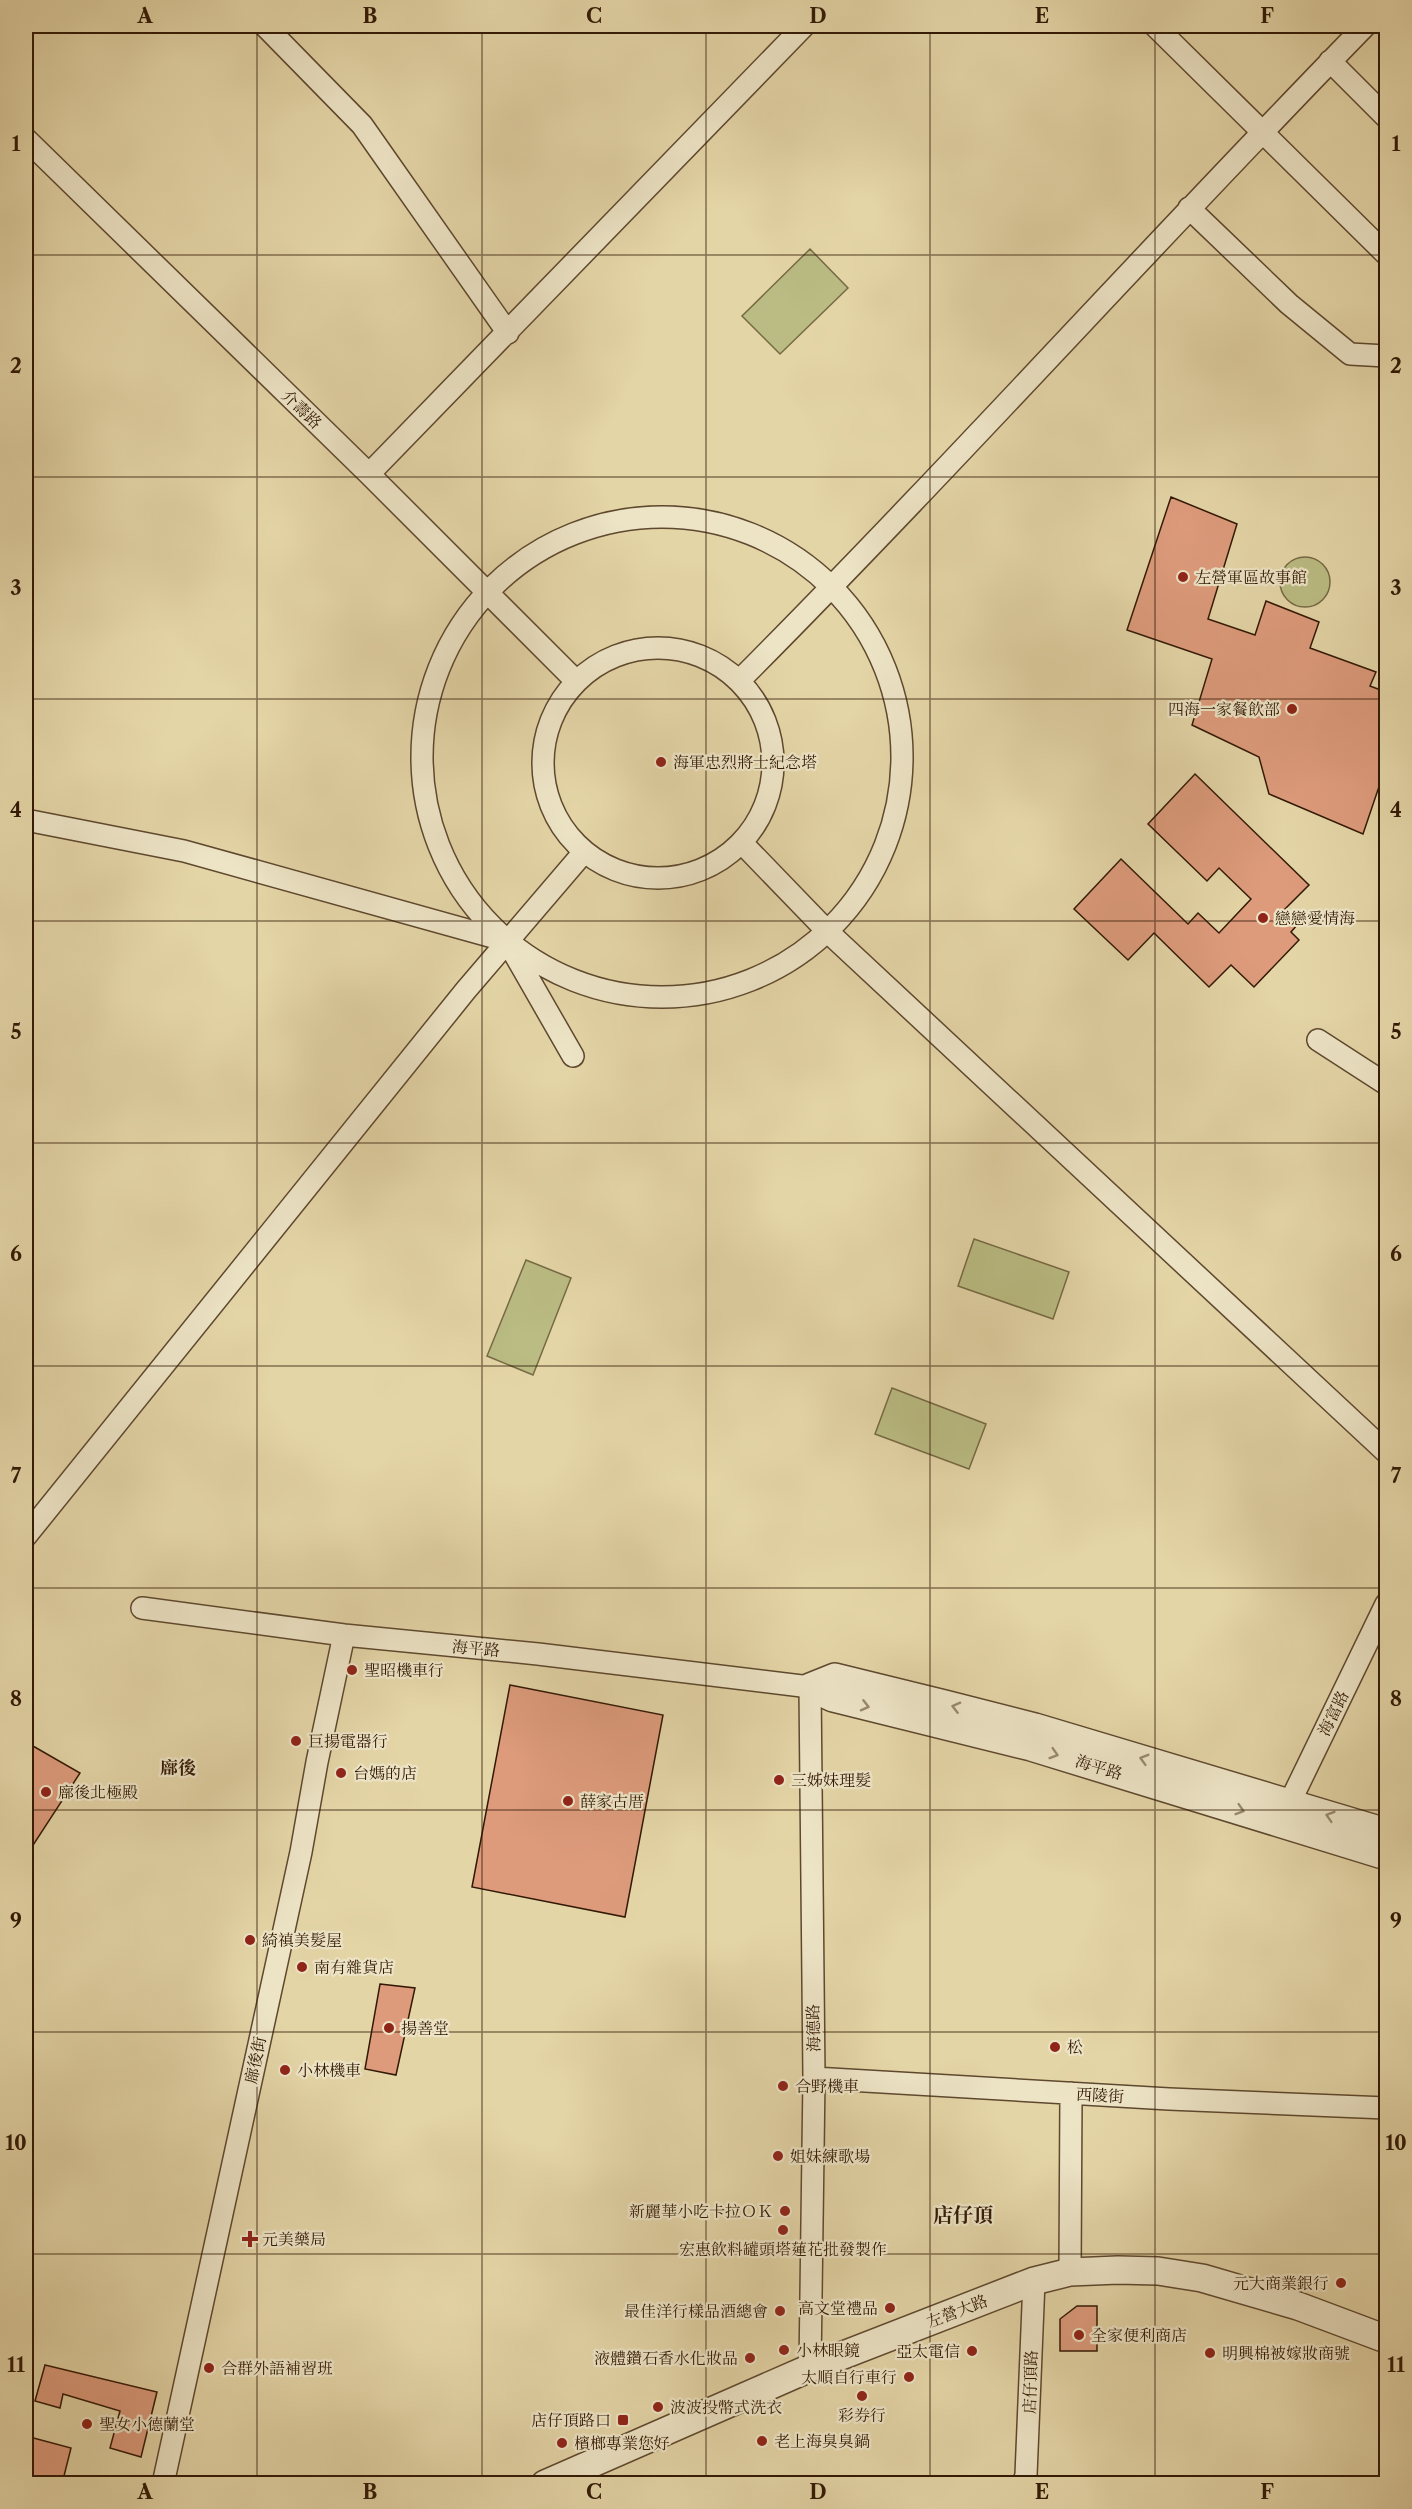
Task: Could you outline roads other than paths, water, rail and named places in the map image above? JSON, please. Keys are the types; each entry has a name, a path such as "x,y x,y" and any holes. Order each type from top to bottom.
{"street":[{"path":"265,26 362,125 508,333"},
{"path":"369,474 804,26"},
{"path":"1155,26 1386,254"},
{"path":"739,681 832,588 1262,130 1365,26"},
{"path":"1330,61 1386,117"},
{"name":"介壽路","path":"26,139 369,474 576,681"},
{"path":"1189,208 1289,304 1350,354 1386,356"},
{"path":"658,517 680,517 722,524 762,539 799,560 832,588 859,620 880,658 895,698 902,740 901,782 893,824 882,854 856,901 828,933 789,963 743,984 685,997 645,998 595,988 548,970 507,941 468,900 440,852 424,798 421,742 430,687 453,635 487,591 518,562 555,541 595,525 658,517"},
{"path":"657,648 687,652 715,663 739,681 760,710 772,744 773,779 763,814 742,843 715,864 683,876 649,878 615,870 584,852 566,832 553,809 545,782 543,755 552,720 560,703 576,681 600,663 628,652 657,648"},
{"path":"26,820 184,851 507,941 573,1056"},
{"path":"742,843 828,933 1386,1452"},
{"path":"26,1536 507,941 584,852"},
{"path":"1318,1040 1386,1084"},
{"name":"海富路","path":"1287,1813 1386,1604"},
{"name":"海平路","path":"142,1608 344,1635 538,1654 810,1687 835,1677 1035,1727 1287,1813 1386,1856"},
{"name":"廍後街","path":"163,2484 301,1852 344,1635"},
{"name":"海德路","path":"810,1687 814,2078 810,2368"},
{"name":"海平路","path":"1287,1813 1386,1832"},
{"name":"西陵街","path":"814,2078 1386,2108"},
{"path":"1070,2272 1071,2093"},
{"name":"左營大路","path":"545,2484 810,2368 1034,2281 1070,2272 1158,2271 1202,2278 1298,2306 1386,2339"},
{"name":"店仔頂路","path":"1023,2484 1026,2475 1034,2281"}],"place":[{"name":"左營軍區故事館","path":"1183,577"},
{"name":"四海一家餐飲部","path":"1292,709"},
{"name":"海軍忠烈將士紀念塔","path":"661,762"},
{"name":"戀戀愛情海","path":"1263,918"},
{"name":"聖昭機車行","path":"352,1670"},
{"name":"巨揚電器行","path":"296,1741"},
{"name":"台媽的店","path":"341,1773"},
{"name":"三姊妹理髮","path":"779,1780"},
{"name":"廍後北極殿","path":"46,1792"},
{"name":"薛家古厝","path":"568,1801"},
{"name":"綺禛美髮屋","path":"250,1940"},
{"name":"南有雜貨店","path":"302,1967"},
{"name":"揚善堂","path":"389,2028"},
{"name":"松","path":"1055,2047"},
{"name":"小林機車","path":"285,2070"},
{"name":"合野機車","path":"783,2086"},
{"name":"姐妹練歌場","path":"778,2156"},
{"name":"新麗華小吃卡拉ＯＫ","path":"785,2211"},
{"name":"宏惠飲料罐頭塔蓮花批發製作","path":"783,2230"},
{"name":"元美藥局","path":"250,2239"},
{"name":"元大商業銀行","path":"1341,2283"},
{"name":"高文堂禮品","path":"890,2308"},
{"name":"最佳洋行樣品酒總會","path":"780,2311"},
{"name":"全家便利商店","path":"1079,2335"},
{"name":"小林眼鏡","path":"784,2350"},
{"name":"亞太電信","path":"972,2351"},
{"name":"明興棉被嫁妝商號","path":"1210,2353"},
{"name":"液體鑽石香水化妝品","path":"750,2358"},
{"name":"合群外語補習班","path":"209,2368"},
{"name":"太順自行車行","path":"909,2377"},
{"name":"彩券行","path":"862,2396"},
{"name":"波波投幣式洗衣","path":"658,2407"},
{"name":"店仔頂路口","path":"623,2420"},
{"name":"聖女小德蘭堂","path":"87,2424"},
{"name":"老上海臭臭鍋","path":"762,2441"},
{"name":"檳榔專業您好","path":"562,2443"}],"district":[{"name":"廍後","path":"178,1768"},
{"name":"店仔頂","path":"963,2215"}]}
